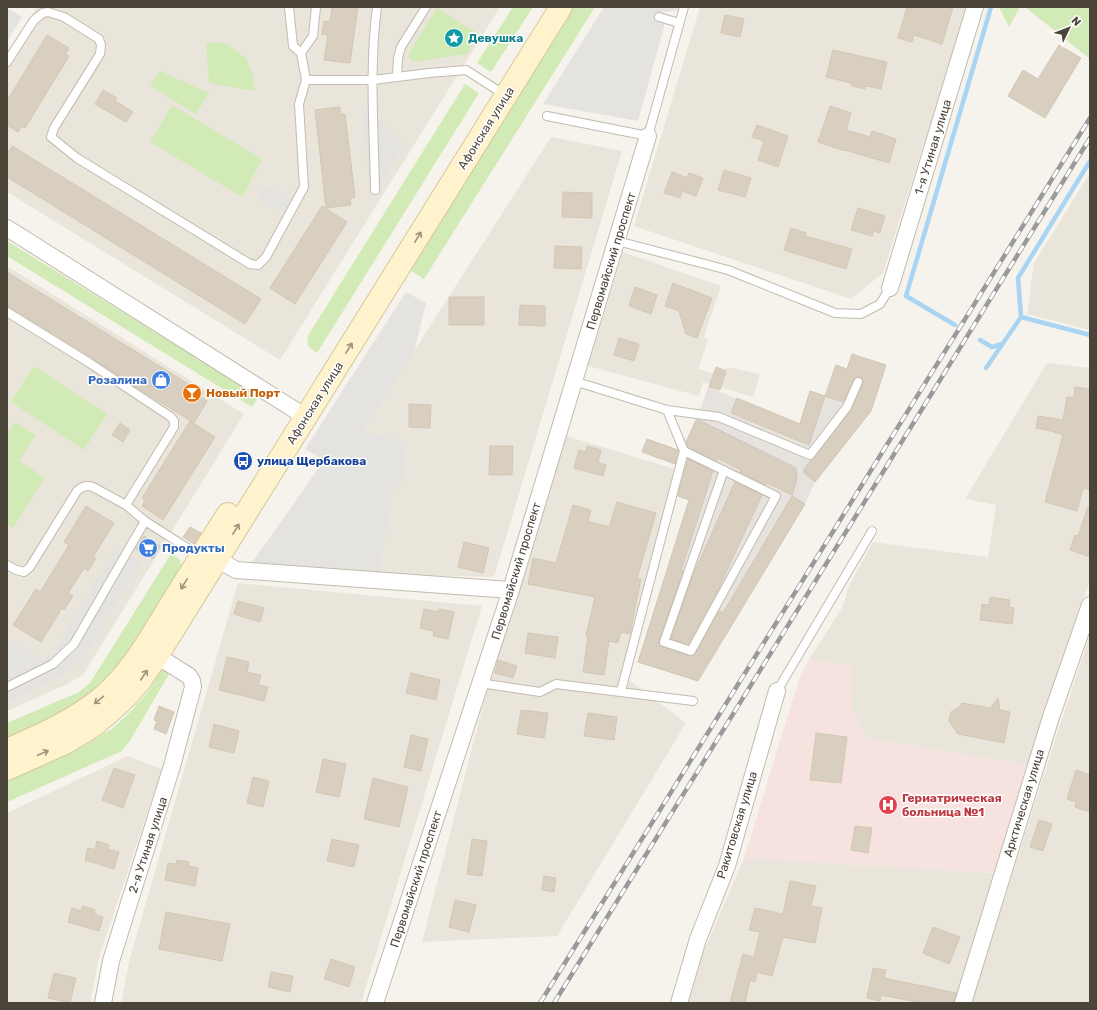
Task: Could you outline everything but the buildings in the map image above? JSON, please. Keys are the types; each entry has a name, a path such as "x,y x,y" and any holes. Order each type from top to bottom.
{"street":[{"name":"Афонская улица","path":"500,92 545,7"},
{"name":"Афонская улица","path":"7,768 65,743 93,726 127,696 140,681 151,652 500,92 561,7"},
{"name":"1-я Утиная улица","path":"890,288 975,7"},
{"name":"Первомайский проспект","path":"375,1003 511,590 648,136"},
{"path":"7,228 300,413"},
{"path":"209,558 236,570 261,568 511,590"},
{"name":"Арктическая улица","path":"963,1003 1051,717 1090,605"},
{"name":"Афонская улица","path":"7,750 56,728 81,714 102,698 151,652"},
{"name":"2-я Утиная улица","path":"103,1003 111,961 172,766 193,687 189,676 151,652"},
{"name":"Ракитовская улица","path":"679,1003 698,939 727,866 776,691"}],"lane":[{"path":"7,62 34,20 43,13 48,12 64,17 99,39 101,45 100,54 54,128 51,137 77,158 250,264 258,265 266,257 304,187 299,104 306,80 301,53 293,46 289,7"},
{"path":"301,53 313,36 316,7"},
{"path":"376,190 373,80 377,7"},
{"path":"397,77 398,58 401,47 426,7"},
{"path":"547,116 648,136 684,7"},
{"path":"659,17 679,23"},
{"path":"306,80 373,80 429,72 466,70 500,92"},
{"path":"617,240 728,270 835,313 861,314 880,304 890,288"},
{"path":"7,312 88,362 171,417 174,421 174,427 126,505"},
{"path":"574,381 666,410 719,417 810,455 847,407 858,382"},
{"path":"621,691 684,451 666,410"},
{"path":"684,451 724,470 776,496 691,652 664,642 724,470"},
{"path":"7,565 24,572 30,567 77,491 87,485 126,505 145,521 209,558"},
{"path":"7,686 53,664 74,644 145,521"},
{"path":"776,691 872,532"},
{"path":"480,683 540,692 556,684 693,701"}],"shaded area":[{"path":"37,7 500,7 280,360 7,192 7,56"},
{"path":"604,7 678,7 678,10 659,13 658,21 665,23 638,121 543,104"},
{"path":"700,7 967,7 883,273 851,299 634,226"},
{"path":"7,8 22,17 7,41"},
{"path":"362,104 404,144 371,201"},
{"path":"551,137 622,151 494,577 380,574 394,486 363,431"},
{"path":"1090,173 1090,330 1027,314 1034,263"},
{"path":"266,185 292,199 284,215 257,200"},
{"path":"623,252 721,286 704,337 708,340 698,369 719,375 727,367 760,374 753,397 703,382 699,396 588,366"},
{"path":"7,266 244,414 83,675 65,685 7,711"},
{"path":"406,292 426,303 414,352 363,431 407,442 401,486 394,487 380,574 251,563 324,460 305,449"},
{"path":"852,354 886,365 871,411 815,482 805,504 698,681 638,662 689,500 676,495 686,462 686,443 697,419 708,387 799,424 810,391 825,396 836,365 847,369"},
{"path":"1047,363 1090,368 1090,580 1028,765 867,738 852,712 851,665 808,661 842,608 849,586 873,542 988,557 996,505 965,499"},
{"path":"566,436 678,470 621,674 686,723 557,936 422,942 482,709"},
{"path":"116,548 141,563 82,660 71,670 7,703 7,644 9,640 41,659 53,652"},
{"path":"238,583 482,606 361,1003 121,1003 130,958"},
{"path":"1090,635 1089,1003 971,1003 1058,731"},
{"name":"Гериатрическая больница №1","path":"808,661 851,665 852,712 867,738 1028,765 995,873 744,858 800,676"},
{"path":"128,756 162,769 99,957 90,1003 7,1003 7,813"},
{"path":"744,858 995,873 954,1003 688,1003 700,960"}],"green space":[{"path":"513,7 533,7 491,72 477,63"},
{"path":"572,7 595,7 424,279 408,269"},
{"path":"999,7 1020,7 1009,27"},
{"path":"1025,7 1090,7 1090,59"},
{"path":"437,8 479,34 467,54 413,62 409,57 410,51"},
{"path":"206,43 225,43 246,58 253,76 255,91 209,83"},
{"path":"160,71 209,93 196,114 150,86"},
{"path":"465,84 479,93 317,353 308,345 307,341 309,334"},
{"path":"172,105 262,159 242,197 150,142"},
{"path":"7,241 259,396 252,407 7,256"},
{"path":"34,366 107,414 84,450 11,402"},
{"path":"15,422 36,435 19,461 45,478 13,528 7,524 7,434"},
{"path":"171,554 180,560 182,567 127,656 110,677 83,702 7,742 7,723 79,692 90,683"},
{"path":"167,669 171,671 129,742 122,751 7,802 7,781 73,752 112,729 133,709 150,689 161,670"}],"waterway":[{"path":"955,325 906,296 991,7"},
{"path":"986,368 1021,317 1018,278 1090,161"},
{"path":"1021,317 1090,335"},
{"path":"980,340 992,347 1002,344"}],"railway":[{"path":"540,1003 1090,118"},
{"path":"554,1003 1090,138"}],"place":[{"name":"Девушка","path":"454,38"},
{"name":"Розалина","path":"161,380"},
{"name":"Новый Порт","path":"192,393"},
{"name":"улица Щербакова","path":"243,461"},
{"name":"Продукты","path":"148,548"},
{"name":"Гериатрическая больница №1","path":"888,805"}]}
